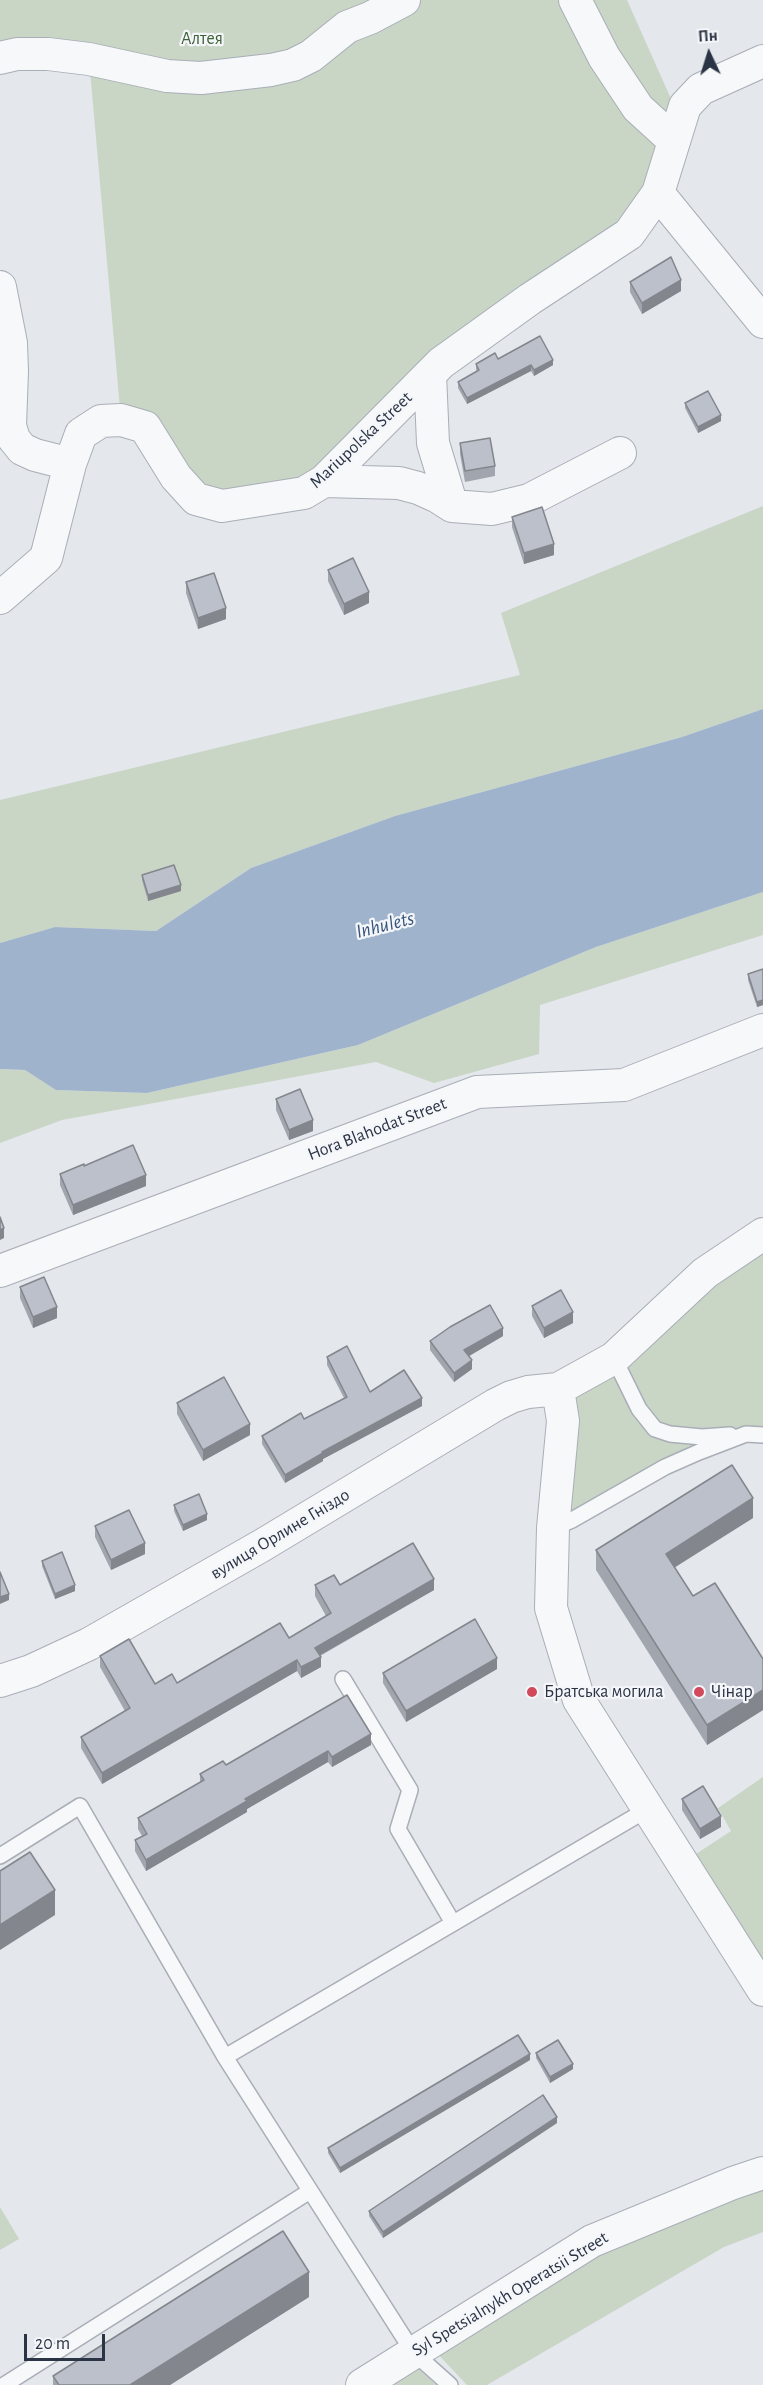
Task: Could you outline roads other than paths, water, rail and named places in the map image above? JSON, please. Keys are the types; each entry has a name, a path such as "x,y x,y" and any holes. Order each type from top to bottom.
{"street":[{"path":"0,58 17,54 48,54 89,58 167,76 201,78 271,70 311,56 347,27 404,0"},
{"path":"575,0 604,57 638,108 673,140"},
{"name":"Mariupolska Street","path":"0,598 46,558 70,464 81,434 101,422 121,420 145,427 176,477 196,499 222,506 304,493 324,481 441,363 530,299 629,234 658,192 685,106 701,89 763,61"},
{"path":"658,192 763,322"},
{"path":"0,287 11,343 10,426 14,439 22,449 35,455 70,464"},
{"path":"430,374 433,443 452,506"},
{"path":"324,481 399,483 418,488 452,506 492,509 529,500 620,453"},
{"name":"Hora Blahodat Street","path":"0,1271 477,1092 624,1085 763,1030"},
{"path":"763,1234 705,1274 614,1358 558,1389 563,1421 553,1528 551,1608 579,1700 763,1990"},
{"name":"вулиця Орлине Гніздо","path":"0,1681 31,1671 88,1644 146,1612 261,1546 495,1405 528,1392 558,1389"},
{"name":"Syl Spetsialnykh Operatsii Street","path":"362,2385 592,2241 763,2173"}],"lane":[{"path":"614,1358 639,1409 655,1429 670,1434 702,1437 763,1435"},
{"path":"553,1528 572,1520 664,1467 746,1434"},
{"path":"343,1679 410,1790 398,1828 453,1923"},
{"path":"0,1856 80,1806 225,2057 310,2191 413,2352 450,2385"},
{"path":"225,2057 648,1809"},
{"path":"4,2385 310,2191"}],"water":[{"name":"Inhulets","path":"763,709 763,892 596,947 358,1045 147,1093 56,1090 25,1070 0,1069 0,943 55,927 156,931 251,868 395,816 682,737"}],"place":[{"name":"Братська могила","path":"532,1692"},
{"name":"Чінар","path":"699,1692"}],"park label":[{"name":"Алтея","path":"202,39"}]}
